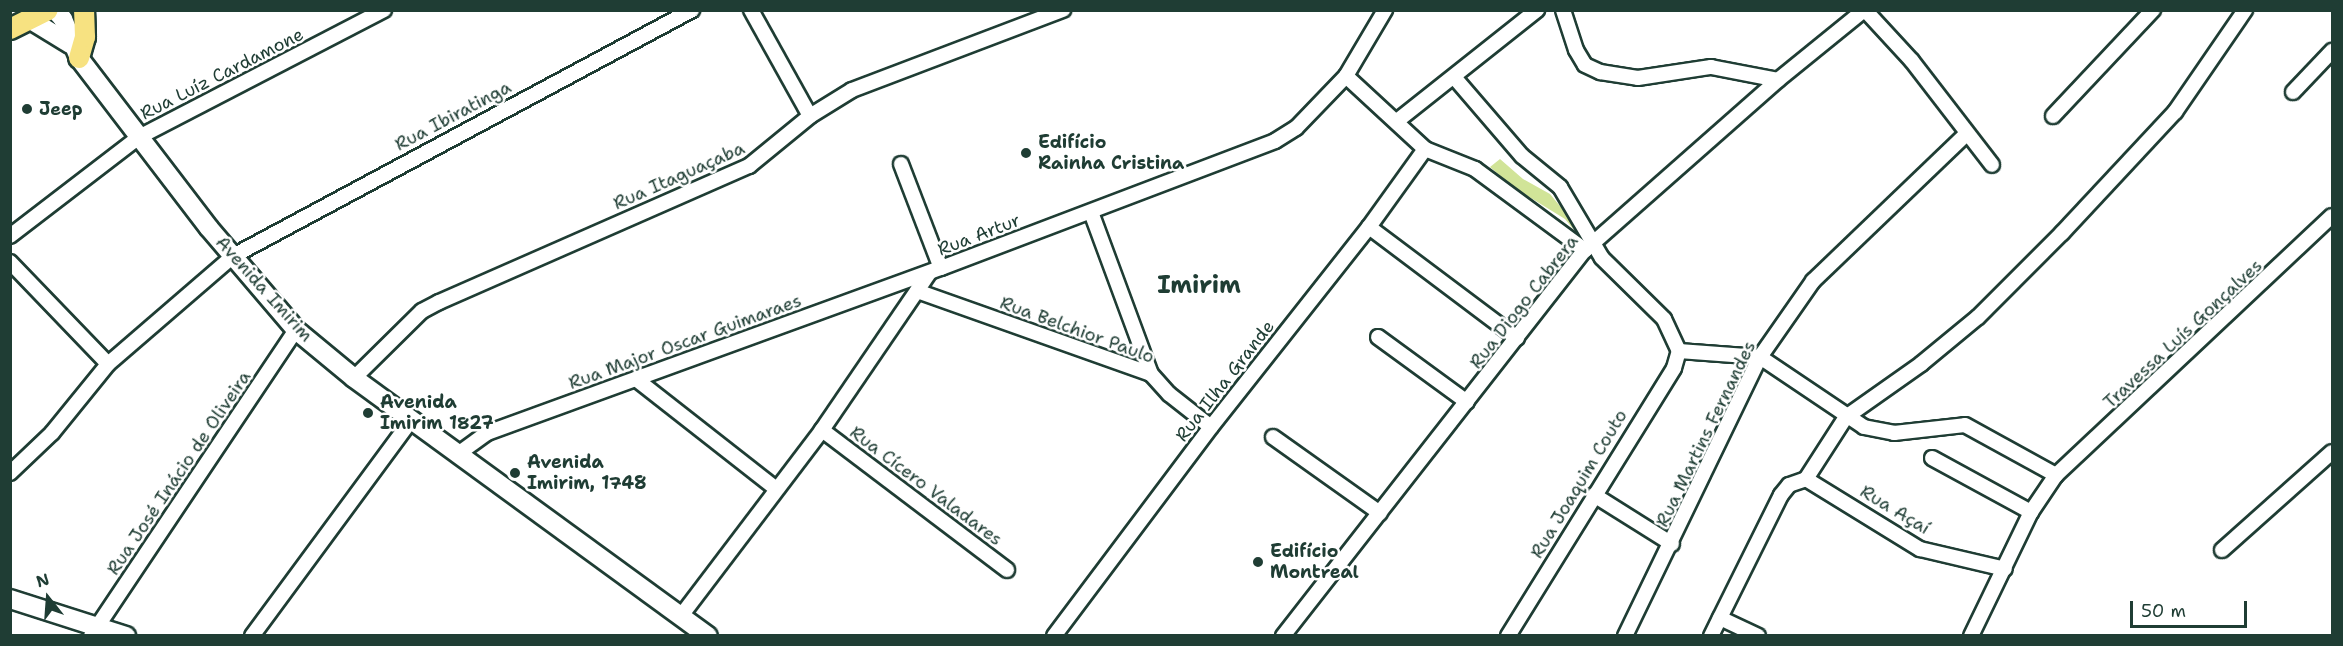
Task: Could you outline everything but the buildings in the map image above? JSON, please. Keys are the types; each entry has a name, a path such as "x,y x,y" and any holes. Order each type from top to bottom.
{"main road":[{"name":"Avenida Imirim","path":"55,10 63,19 75,51"},
{"path":"75,51 85,37 84,10"},
{"name":"Avenida Imirim","path":"32,14 75,51 233,256 296,330 354,378 708,636"},
{"path":"10,29 32,14"},
{"path":"10,599 93,632 126,636"}],"street":[{"name":"Rua Luíz Cardamone","path":"10,236 140,137 384,10"},
{"path":"751,10 810,116"},
{"name":"Rua Itaguaçaba","path":"354,378 422,311 749,166 810,116 852,90 1063,10"},
{"name":"Rua Artur","path":"681,616 775,488 822,430 917,291 935,271 1275,141 1296,128 1347,76 1385,10"},
{"path":"1397,121 1537,10"},
{"path":"1563,10 1576,50 1585,65 1600,72 1638,78 1711,67 1778,80"},
{"path":"1865,10 1912,61 1965,135 1992,165"},
{"name":"Rua Diogo Cabrera","path":"1283,636 1589,247 1778,80 1865,10"},
{"path":"2053,116 2153,10"},
{"path":"1711,636 1781,495 1789,485 1806,479 1846,417 1921,364 1978,317 2054,241 2175,112 2245,10"},
{"name":"Rua Ibiratinga","path":"10,473 52,433 108,364 233,256 688,11"},
{"path":"2293,92 2332,51"},
{"path":"1347,76 1425,149 1475,169 1589,247 1664,320 1679,351 1760,357 1846,417 1878,432 1965,425 2056,475"},
{"path":"1454,77 1522,156 1560,187 1589,247"},
{"name":"Rua Martins Fernandes","path":"1625,636 1672,544 1760,357 1813,281 1965,135"},
{"name":"Rua Ilha Grande","path":"1054,636 1211,427 1369,227 1425,149"},
{"path":"901,164 935,271"},
{"path":"1091,212 1151,374"},
{"name":"Travessa Luís Gonçalves","path":"1971,636 2031,512 2056,475 2332,216"},
{"path":"1369,227 1517,338"},
{"path":"10,262 108,364"},
{"name":"Rua Major Oscar Guimaraes","path":"458,454 487,432 935,271"},
{"name":"Rua Belchior Paulo","path":"917,291 1151,374 1169,394 1211,427"},
{"name":"Rua José Inácio de Oliveira","path":"93,632 296,330"},
{"path":"1378,337 1467,402"},
{"name":"Rua Joaquim Couto","path":"1508,636 1674,368 1679,351"},
{"path":"636,379 775,488"},
{"path":"252,636 411,420"},
{"name":"Rua Cícero Valadares","path":"822,430 1007,570"},
{"path":"1273,437 1380,513"},
{"path":"2222,550 2332,452"},
{"path":"1932,458 2031,512"},
{"name":"Rua Açaí","path":"1806,479 1920,549 2005,569"},
{"path":"1594,495 1672,544"},
{"path":"1720,618 1758,636"}],"green space":[{"path":"1500,159 1523,179 1550,194 1569,217 1574,230 1565,219 1513,187 1490,167"}],"place":[{"name":"Jeep","path":"27,109"},
{"name":"Edifício Rainha Cristina","path":"1026,153"},
{"name":"Avenida Imirim 1827","path":"368,413"},
{"name":"Avenida Imirim, 1748","path":"515,473"},
{"name":"Edifício Montreal","path":"1258,562"}],"district":[{"name":"Imirim","path":"1199,286"}]}
